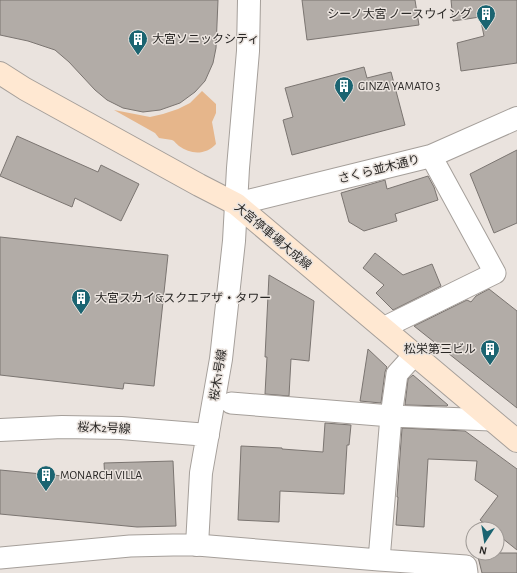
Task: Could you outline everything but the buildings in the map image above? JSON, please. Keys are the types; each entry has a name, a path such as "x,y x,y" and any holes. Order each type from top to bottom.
{"main road":[{"name":"大宮停車場大成線","path":"0,73 39,97 236,204 517,441"}],"street":[{"name":"桜木1号線","path":"197,545 201,473 221,359 234,241 238,168 248,51 249,0"},
{"name":"さくら並木通り","path":"236,204 431,156 517,118"},
{"path":"383,328 495,273 431,156"},
{"path":"379,560 391,416 397,374 415,354"},
{"path":"231,403 391,416 491,420"},
{"name":"桜木2号線","path":"0,430 62,427 121,428 208,435"},
{"path":"0,558 130,546 197,545 466,566 468,573"}],"shaded area":[{"path":"202,91 216,104 216,113 212,122 216,144 212,148 203,152 188,151 172,140 159,138 155,133 114,110 150,117 178,109 190,103"}],"place":[{"name":"シーノ大宮 ノースウイング","path":"486,31"},
{"name":"大宮ソニックシティ","path":"138,56"},
{"name":"GINZA YAMATO 3","path":"344,103"},
{"name":"大宮スカイ&スクエアザ・タワー","path":"81,315"},
{"name":"松栄第三ビル","path":"490,366"},
{"name":"MONARCH VILLA","path":"46,492"}]}
